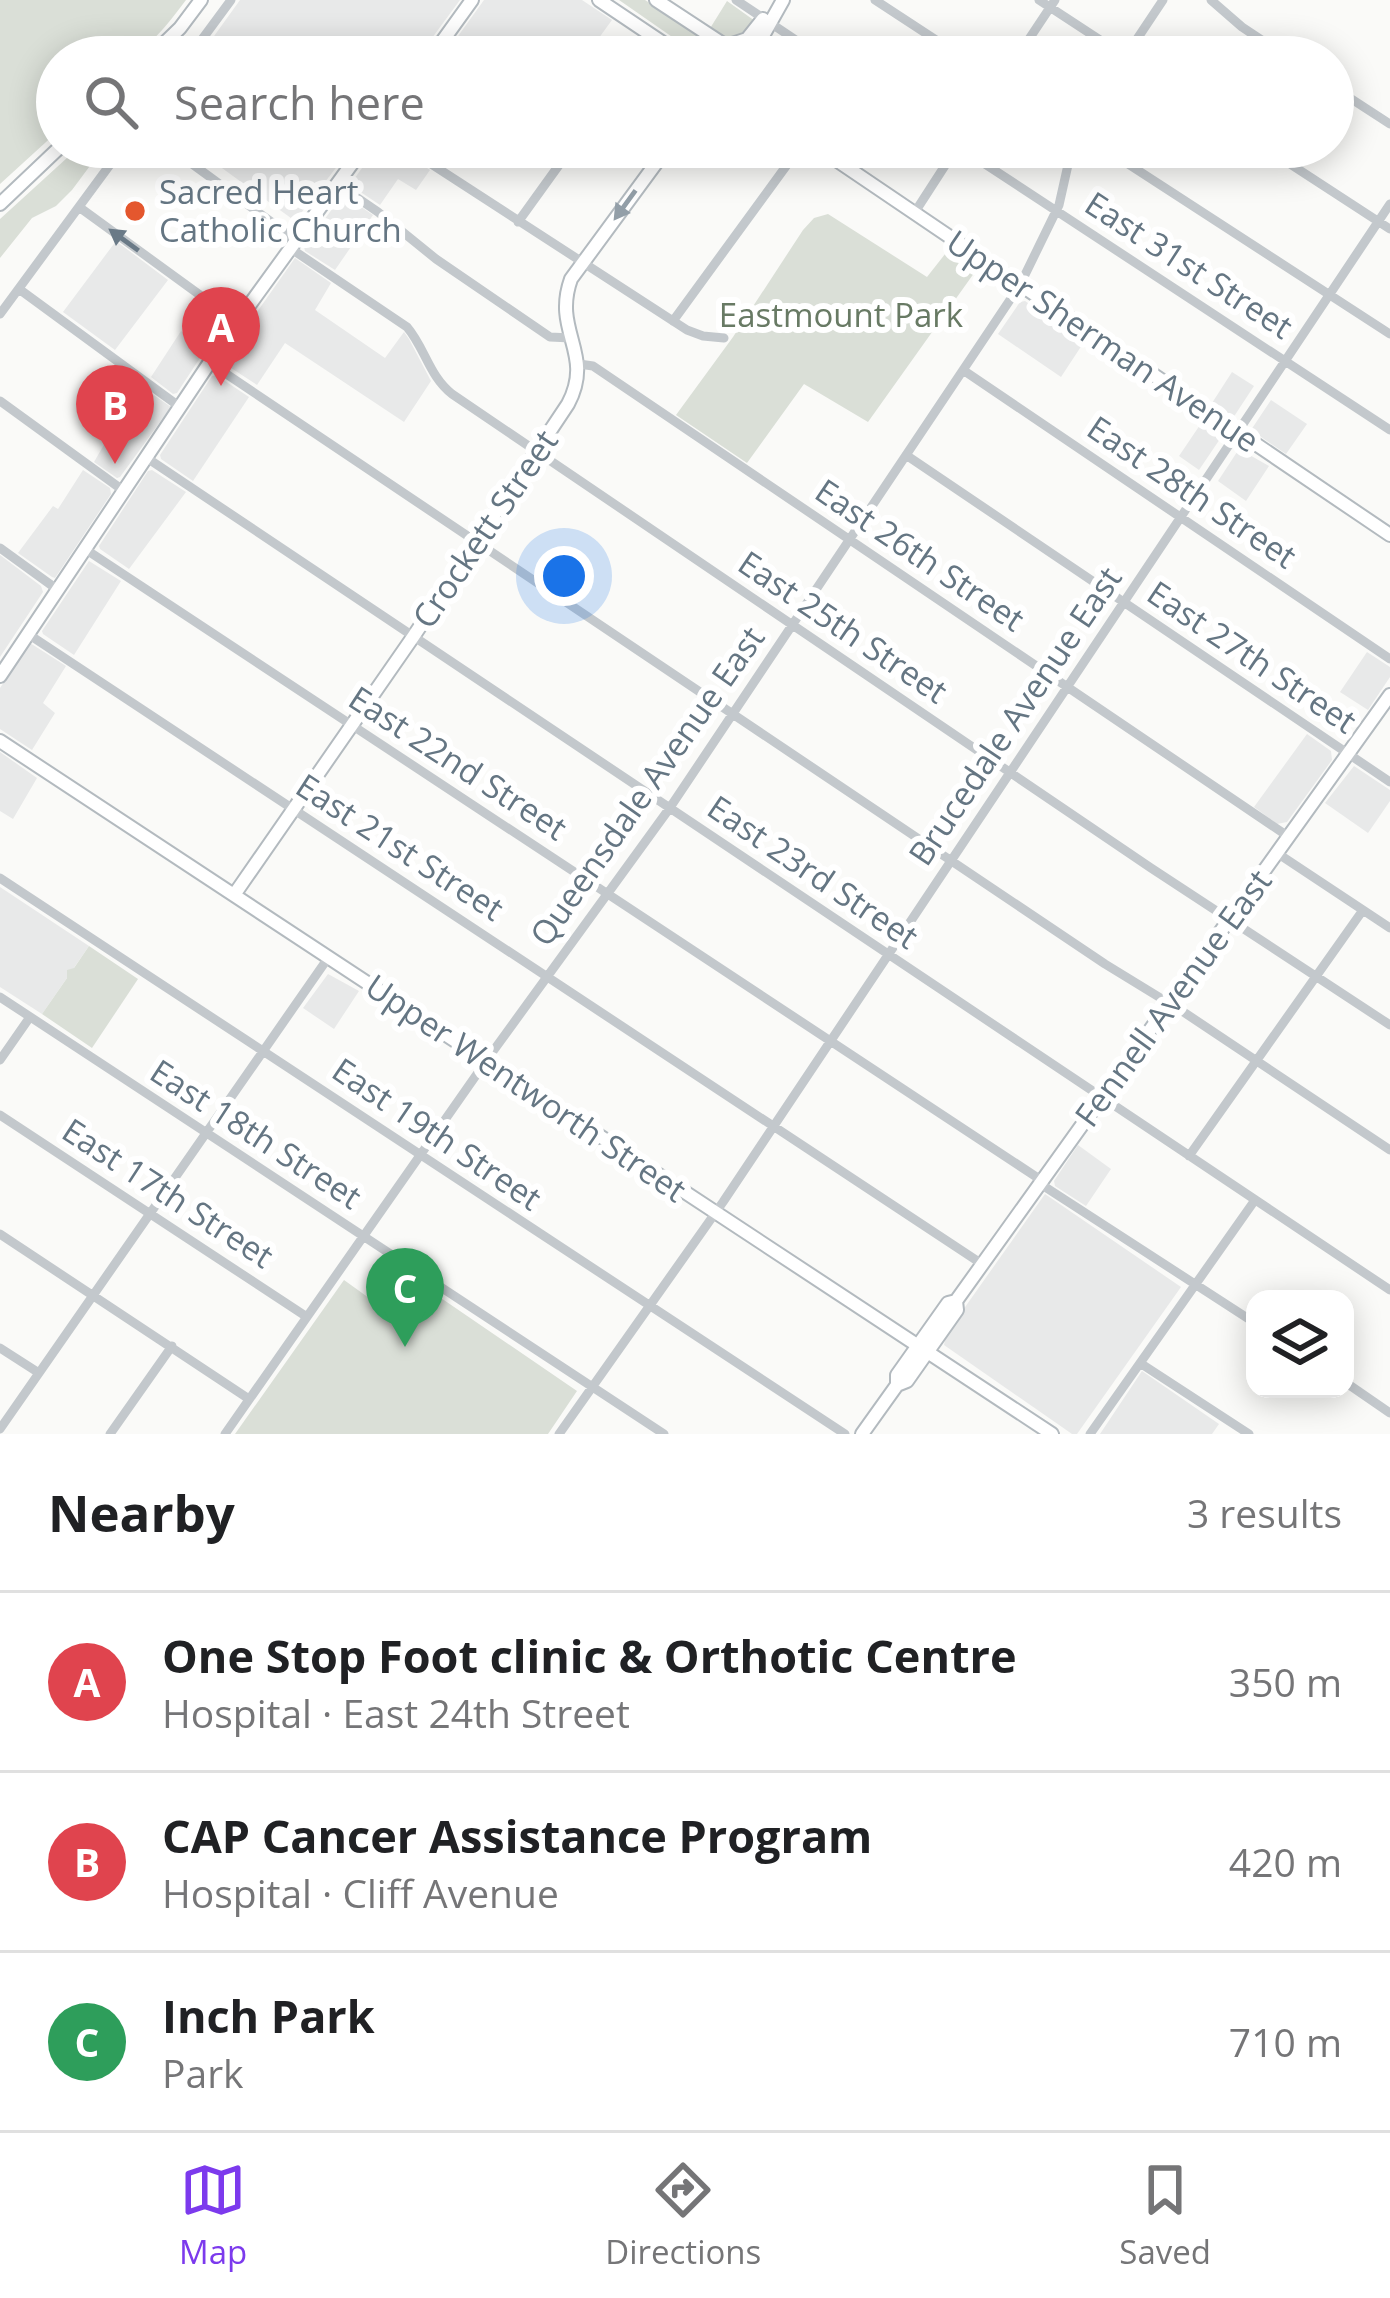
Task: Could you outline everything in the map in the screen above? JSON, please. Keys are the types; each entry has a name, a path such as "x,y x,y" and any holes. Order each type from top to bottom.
{"main road":[{"path":"172,36 201,0"},
{"path":"446,36 472,0"},
{"path":"599,0 653,36"},
{"path":"656,0 706,36"},
{"path":"760,36 783,0"},
{"path":"751,36 765,26"},
{"path":"0,205 38,168"},
{"path":"0,676 237,322 349,168"},
{"path":"579,364 565,315 571,279 652,168"},
{"name":"Upper Sherman Avenue","path":"849,168 1390,535"},
{"name":"Crockett Street","path":"234,896 536,451 574,392 579,364"},
{"name":"Fennell Avenue East","path":"862,1434 948,1303 956,1301 1390,695"},
{"name":"Upper Wentworth Street","path":"0,741 1052,1434"}],"street":[{"path":"204,36 231,0"},
{"path":"736,0 783,36"},
{"path":"875,0 930,36"},
{"path":"1039,0 1096,36"},
{"path":"1139,36 1163,0"},
{"path":"1211,0 1256,36"},
{"path":"1031,36 1052,4"},
{"path":"1354,101 1390,124"},
{"path":"0,314 108,168"},
{"name":"East 25th Street","path":"196,168 406,327 442,385 1390,1025"},
{"path":"437,168 694,334 724,338"},
{"path":"518,222 557,168"},
{"path":"673,321 785,168"},
{"path":"915,212 944,168"},
{"name":"East 31st Street","path":"990,168 1390,430"},
{"name":"Queensdale Avenue East","path":"225,1434 670,809 963,370 1019,285 1056,211 1067,168"},
{"path":"1134,168 1390,334"},
{"path":"1296,168 1390,229"},
{"path":"338,184 550,337 571,338"},
{"name":"Brucedale Avenue East","path":"559,1434 774,1126 1390,204"},
{"path":"79,207 237,322"},
{"path":"19,289 180,407"},
{"path":"210,363 1390,1150"},
{"name":"East 26th Street","path":"579,364 592,366 1289,837"},
{"name":"East 28th Street","path":"963,370 1390,659"},
{"path":"0,401 124,491"},
{"name":"East 27th Street","path":"906,454 1390,782"},
{"name":"East 23rd Street","path":"147,458 1390,1290"},
{"path":"0,548 58,590"},
{"name":"East 22nd Street","path":"85,549 1246,1317"},
{"name":"East 21st Street","path":"28,634 982,1264"},
{"path":"1277,853 1390,928"},
{"name":"East 19th Street","path":"0,878 845,1434"},
{"path":"1189,1156 1363,910"},
{"path":"0,1430 328,958"},
{"name":"East 18th Street","path":"0,997 664,1434"},
{"path":"0,1060 30,1017"},
{"name":"East 17th Street","path":"0,1115 307,1317"},
{"path":"1090,1434 1255,1200"},
{"path":"0,1234 249,1399"},
{"path":"110,1434 172,1346"},
{"path":"0,1348 39,1373"},
{"path":"1141,1363 1250,1434"},
{"path":"1354,1388 1390,1413"}],"shaded area":[{"path":"240,0 460,0 433,36 214,36"},
{"path":"484,0 582,0 612,20 600,36 458,36"},
{"path":"222,168 336,168 295,221"},
{"path":"362,168 430,170 416,190 398,179 380,205 352,182"},
{"path":"345,196 373,215 335,270 304,247"},
{"path":"116,241 168,280 115,350 63,312"},
{"path":"295,258 331,283 315,310 385,358 404,332 409,339 431,381 404,422 285,343 257,385 225,364"},
{"path":"1025,301 1084,342 1061,377 998,334"},
{"path":"215,314 223,323 173,394 151,377 181,331 196,341"},
{"path":"1232,372 1254,386 1233,418 1212,403"},
{"path":"216,375 249,397 193,481 160,455"},
{"path":"135,382 171,407 117,478 94,462 116,424 110,418"},
{"path":"1271,400 1307,424 1286,454 1251,430"},
{"path":"1202,422 1222,436 1199,470 1179,456"},
{"path":"1239,449 1269,466 1246,501 1218,481"},
{"path":"83,470 110,488 111,494 55,578 18,553 53,506 58,509"},
{"path":"152,470 186,492 129,569 99,546"},
{"path":"0,555 43,592 0,657"},
{"path":"89,561 121,581 74,655 42,631"},
{"path":"30,643 66,666 43,703 55,713 32,750 0,729 0,688"},
{"path":"1367,652 1390,667 1390,677 1368,710 1340,692"},
{"path":"1307,734 1331,751 1332,760 1287,822 1277,824 1254,807"},
{"path":"0,752 37,778 13,819 0,811"},
{"path":"1354,766 1390,790 1390,801 1368,833 1325,803"},
{"path":"0,887 89,946 42,1014 0,987"},
{"path":"328,974 359,991 334,1029 303,1008"},
{"path":"1078,1145 1111,1169 1086,1206 1054,1181"},
{"path":"1045,1194 1181,1287 1077,1434 944,1345 946,1334"},
{"path":"1142,1371 1219,1424 1212,1434 1100,1434"}],"green space":[{"path":"0,0 186,0 156,36 36,36 36,151 0,184"},
{"path":"619,0 645,0 702,36 671,36"},
{"path":"727,1 755,21 743,36 720,36 709,30"},
{"path":"56,168 88,168 56,206 32,218 0,258 0,219"},
{"name":"Eastmount Park","path":"828,214 927,277 949,249 977,269 868,422 804,384 747,463 676,415 803,230 814,218"},
{"path":"89,946 138,979 92,1048 42,1014 67,978 67,970 74,968"},
{"path":"400,1270 577,1391 548,1434 235,1434 344,1280 376,1303"}],"place":[{"name":"Sacred Heart Catholic Church","path":"135,211"},
{"name":"One Stop Foot clinic & Orthotic Centre","path":"221,386"},
{"name":"CAP Cancer Assistance Program","path":"115,464"},
{"name":"Inch Park","path":"405,1347"}]}
